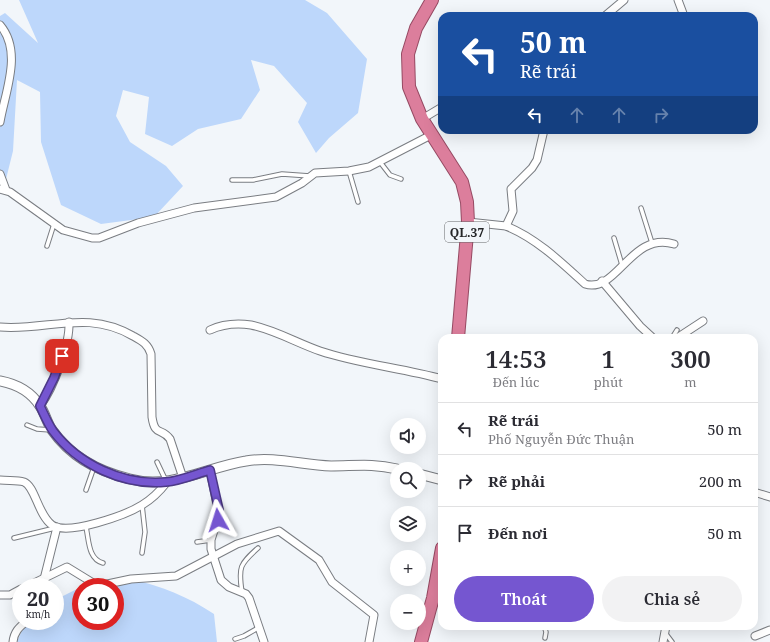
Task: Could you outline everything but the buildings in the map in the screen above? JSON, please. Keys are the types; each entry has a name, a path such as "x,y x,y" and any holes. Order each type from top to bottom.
{"highway":[{"name":"QL.37","path":"432,0 416,28 408,54 409,87 422,119 433,134 462,182 467,202 468,222 458,334"},
{"path":"421,642 437,596"}],"street":[{"path":"610,12 624,0"},
{"path":"678,0 682,12"},
{"path":"0,25 5,31 12,56 0,122"},
{"path":"422,119 438,109"},
{"path":"0,174 3,190 55,224 70,232 99,238 138,223 184,210 276,197 302,183 310,176 318,172 349,171 369,167 433,134"},
{"path":"506,226 513,211 511,189 532,168 537,160 543,134"},
{"path":"468,222 506,226 534,241 585,284 591,285 602,281 645,246 662,241 674,244"},
{"path":"602,281 640,326 649,334"},
{"path":"0,327 30,328 85,321 120,328 144,342 149,347 151,354 153,427 156,430 166,434 170,439 183,478"},
{"path":"683,334 703,321"},
{"path":"40,406 54,378 66,345 69,332 69,322"},
{"path":"210,330 220,326 234,324 265,328 320,351 438,378"},
{"path":"0,381 19,387 34,398 40,406 52,430 74,453 94,467 131,480 167,482 210,470 260,459 331,466 357,464 390,468"},
{"path":"210,470 219,515 211,540 221,580 229,587 242,592 249,598 264,642"},
{"path":"426,476 438,479"},
{"path":"0,480 24,482 29,485 40,511 51,525 57,527 86,526 142,505 154,497 167,482"},
{"path":"758,493 770,497"},
{"path":"44,578 57,527"},
{"path":"44,578 67,567 98,586 131,579 176,576 237,544 279,531 319,560 332,582 374,615 369,642"},
{"path":"0,595 12,594"},
{"path":"12,642 17,630"},
{"path":"663,642 666,630"},
{"path":"755,636 770,630"}],"lane":[{"path":"380,162 390,175 401,180"},
{"path":"349,171 358,202"},
{"path":"232,180 253,180 282,174 310,176"},
{"path":"640,208 652,243"},
{"path":"47,246 55,224"},
{"path":"614,238 622,266"},
{"path":"674,334 677,330"},
{"path":"27,425 40,430 52,430"},
{"path":"157,462 167,482"},
{"path":"86,490 94,467"},
{"path":"142,505 145,532 142,553"},
{"path":"86,526 92,555 95,560 103,563"},
{"path":"14,538 57,527"},
{"path":"197,542 211,540"},
{"path":"242,592 240,573 241,566 258,548"},
{"path":"234,639 244,636 258,628"},
{"path":"545,630 545,638"},
{"path":"666,634 672,642"}],"shaded area":[{"path":"19,0 305,0 327,13 367,59 358,113 329,138 316,153 298,122 307,103 274,66 251,60 260,90 241,119 198,129 172,146 145,134 149,97 123,90 116,116 130,142 166,166 183,186 154,217 101,224 61,205 41,142 40,92 17,80 13,151 5,183 0,182 0,16 5,13 38,43"},
{"path":"131,579 154,585 194,602 214,614 217,642 17,642 22,630 64,630 64,596 72,592 72,630 124,630 124,580"}],"route":[{"path":"62,356 43,403 40,406 52,430 74,453 94,467 131,480 167,482 210,470 219,510 218,520"}]}
